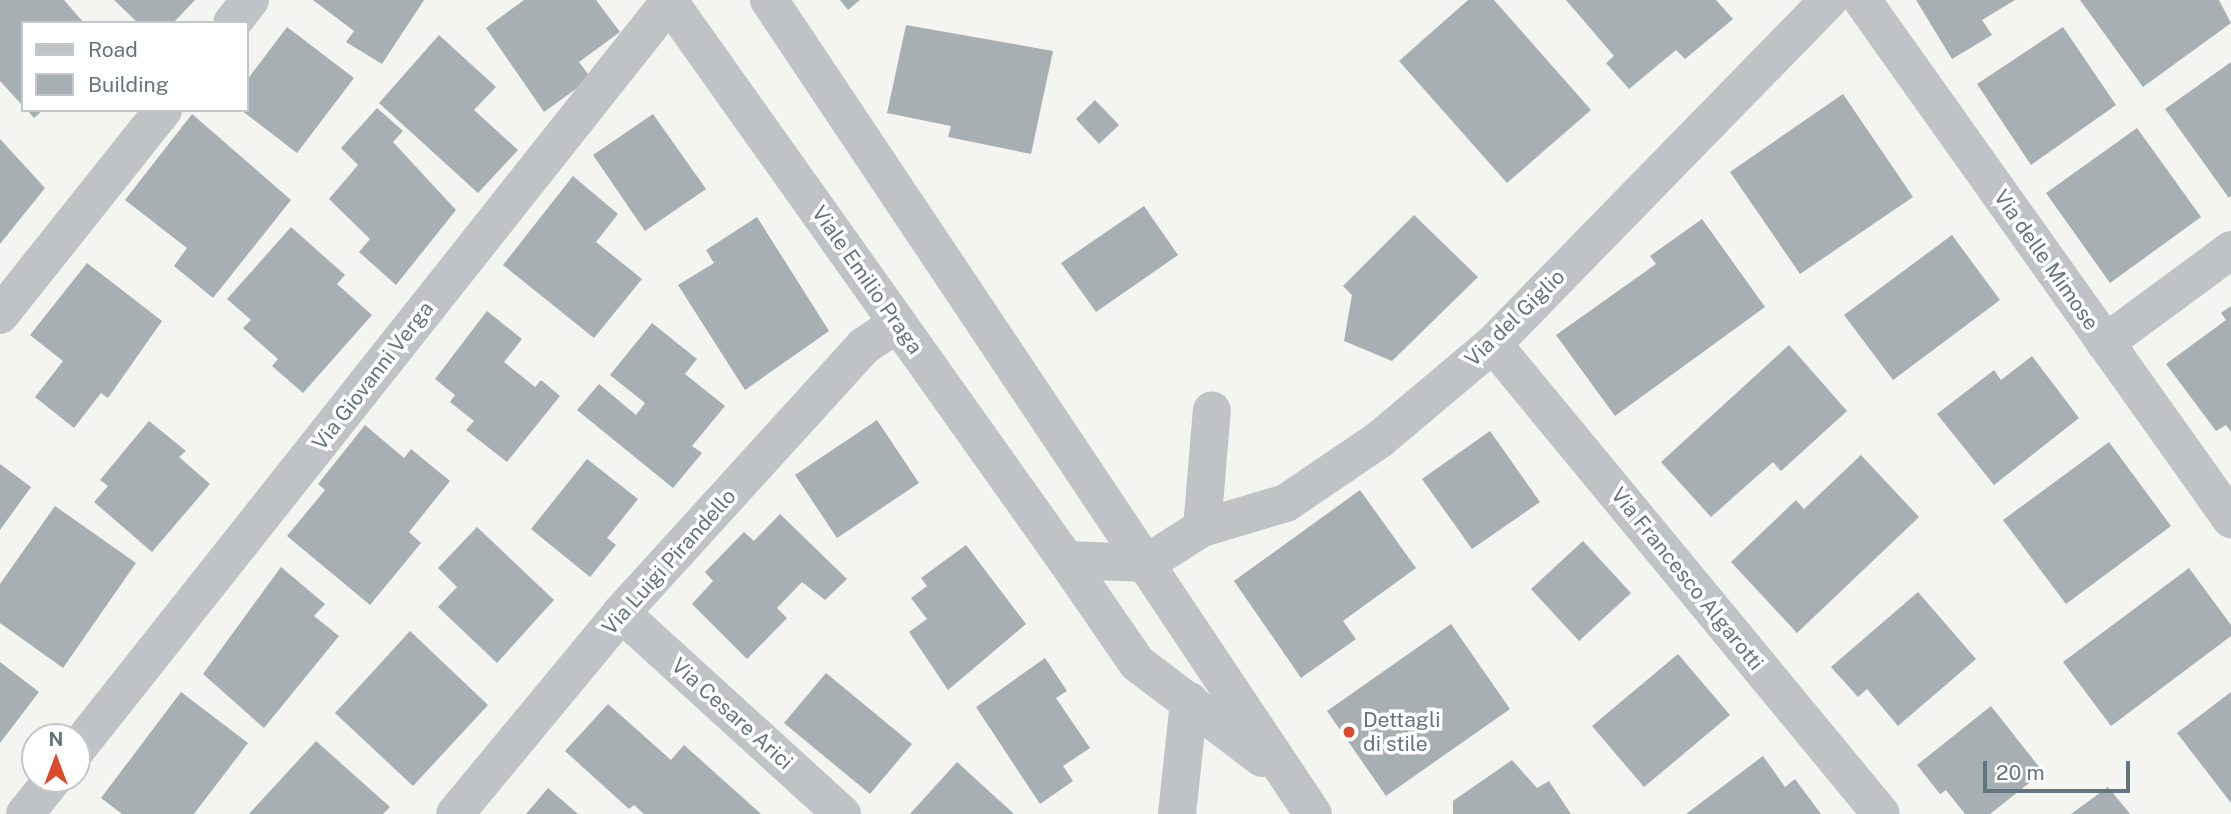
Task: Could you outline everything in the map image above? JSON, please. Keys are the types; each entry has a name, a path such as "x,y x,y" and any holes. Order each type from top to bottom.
{"street":[{"path":"234,21 250,0"},
{"name":"Viale Emilio Praga","path":"769,0 1313,814"},
{"name":"Via del Giglio","path":"1147,563 1202,528 1286,503 1380,439 1493,344 1829,0"},
{"name":"Via delle Mimose","path":"1862,0 2231,519"},
{"name":"Viale Emilio Praga","path":"668,1 1137,663 1286,776"},
{"name":"Via Giovanni Verga","path":"91,731 668,1"},
{"path":"0,315 161,112"},
{"path":"2105,343 2231,250"},
{"name":"Via Luigi Pirandello","path":"455,814 621,613 864,346 898,324"},
{"name":"Via Francesco Algarotti","path":"1493,344 1881,814"},
{"path":"1202,528 1212,410"},
{"path":"1066,560 1147,563"},
{"name":"Via Cesare Arici","path":"621,613 842,814"},
{"path":"1177,814 1189,701"},
{"path":"26,814 42,793"}],"building":[{"path":"0,0 64,0 82,21 21,21 21,104 0,81"},
{"path":"114,0 195,0 175,21 136,21"},
{"path":"313,0 424,0 382,64 346,42 354,31"},
{"path":"524,0 596,0 620,32 579,62 591,78 544,112 486,28"},
{"path":"840,0 860,0 848,10"},
{"path":"1468,0 1494,0 1591,110 1507,183 1399,61"},
{"path":"1566,0 1716,0 1733,19 1685,59 1676,50 1629,89 1606,63 1614,56"},
{"path":"1916,0 2015,0 1982,20 1992,35 1952,59"},
{"path":"2080,0 2219,0 2231,23 2143,87"},
{"path":"906,25 1053,51 1031,154 948,137 951,126 887,113"},
{"path":"287,27 354,78 297,153 244,112 248,112 248,79"},
{"path":"2063,27 2116,105 2031,165 1977,84"},
{"path":"439,35 496,87 474,110 518,150 478,193 379,103"},
{"path":"2231,62 2231,196 2229,198 2165,109"},
{"path":"1843,94 1913,197 1800,274 1730,172"},
{"path":"1095,100 1119,125 1099,144 1076,119"},
{"path":"377,108 403,131 393,142 456,210 396,285 359,252 370,239 329,199 358,165 341,148"},
{"path":"29,112 41,112 34,118"},
{"path":"192,114 291,200 213,298 174,266 187,248 125,200"},
{"path":"653,114 706,189 645,231 593,155"},
{"path":"2137,128 2201,217 2110,283 2046,193"},
{"path":"0,139 45,188 0,244"},
{"path":"573,176 618,214 596,242 642,279 594,338 503,265"},
{"path":"1144,206 1178,255 1096,312 1061,263"},
{"path":"1414,215 1478,277 1392,361 1344,341 1352,295 1343,286"},
{"path":"757,217 829,331 745,390 678,285 714,263 706,250"},
{"path":"1702,219 1765,307 1615,416 1556,335 1656,264 1650,256"},
{"path":"291,227 345,275 337,284 372,315 303,393 272,366 278,359 243,328 251,320 227,299"},
{"path":"1952,235 2000,300 1893,380 1844,315"},
{"path":"87,263 162,321 108,398 101,393 74,428 35,397 63,361 30,335"},
{"path":"2231,306 2231,432 2226,425 2216,431 2166,364 2226,320 2221,313"},
{"path":"487,311 522,339 504,362 535,387 541,380 560,396 507,462 466,430 474,421 450,402 455,395 435,379"},
{"path":"652,323 697,359 685,374 725,406 692,446 702,453 673,488 577,410 599,384 636,415 645,403 610,375"},
{"path":"1789,345 1847,411 1781,471 1773,462 1711,517 1661,462"},
{"path":"2032,356 2079,418 1994,485 1937,414 1994,370 2001,380"},
{"path":"877,420 919,483 837,538 795,475"},
{"path":"149,421 186,451 179,457 210,484 152,552 94,502 108,486 100,480"},
{"path":"365,425 404,458 411,449 450,481 409,532 421,543 370,605 287,536 325,490 318,484"},
{"path":"1490,431 1540,502 1472,549 1422,479"},
{"path":"2109,442 2171,526 2066,604 2003,520"},
{"path":"1861,455 1919,517 1797,633 1731,562 1796,500 1804,509"},
{"path":"587,459 638,499 607,538 616,545 590,577 531,529"},
{"path":"0,464 31,487 0,530"},
{"path":"1360,490 1416,568 1343,621 1356,639 1301,678 1234,581"},
{"path":"55,506 136,563 63,668 0,623 0,584"},
{"path":"780,514 847,579 825,600 802,582 777,608 787,618 747,659 692,604 713,581 705,572 744,532 754,541"},
{"path":"477,527 554,600 497,663 438,607 457,587 438,568"},
{"path":"1583,541 1631,593 1579,641 1531,589"},
{"path":"966,545 1026,624 948,690 909,632 927,619 911,598 927,586 921,578"},
{"path":"281,567 325,604 314,616 339,636 264,728 203,674"},
{"path":"2189,568 2231,625 2231,636 2111,726 2063,662"},
{"path":"1918,592 1976,659 1898,726 1867,689 1858,697 1831,667"},
{"path":"1451,624 1510,709 1386,796 1327,711"},
{"path":"410,631 488,705 413,786 335,713"},
{"path":"1678,654 1730,715 1644,787 1592,726"},
{"path":"1045,658 1067,691 1056,698 1090,748 1063,766 1073,781 1040,804 976,707"},
{"path":"0,662 39,692 0,743"},
{"path":"826,673 912,744 870,794 784,723"},
{"path":"181,692 248,743 194,814 122,814 101,798"},
{"path":"2231,692 2231,803 2177,733"},
{"path":"608,704 671,760 684,745 761,814 644,814 634,805 629,809 565,751"},
{"path":"1991,706 2043,772 1990,814 1965,814 1946,790 1940,794 1917,765"},
{"path":"316,741 390,807 383,814 249,814"},
{"path":"1763,756 1785,787 1795,779 1821,814 1686,814"},
{"path":"1512,760 1537,788 1549,781 1571,814 1453,814 1453,801"},
{"path":"957,762 1014,814 910,814"},
{"path":"2108,787 2130,814 2071,814"},
{"path":"548,788 578,814 526,814"}],"place":[{"name":"Dettagli di stile","path":"1349,732"}]}
